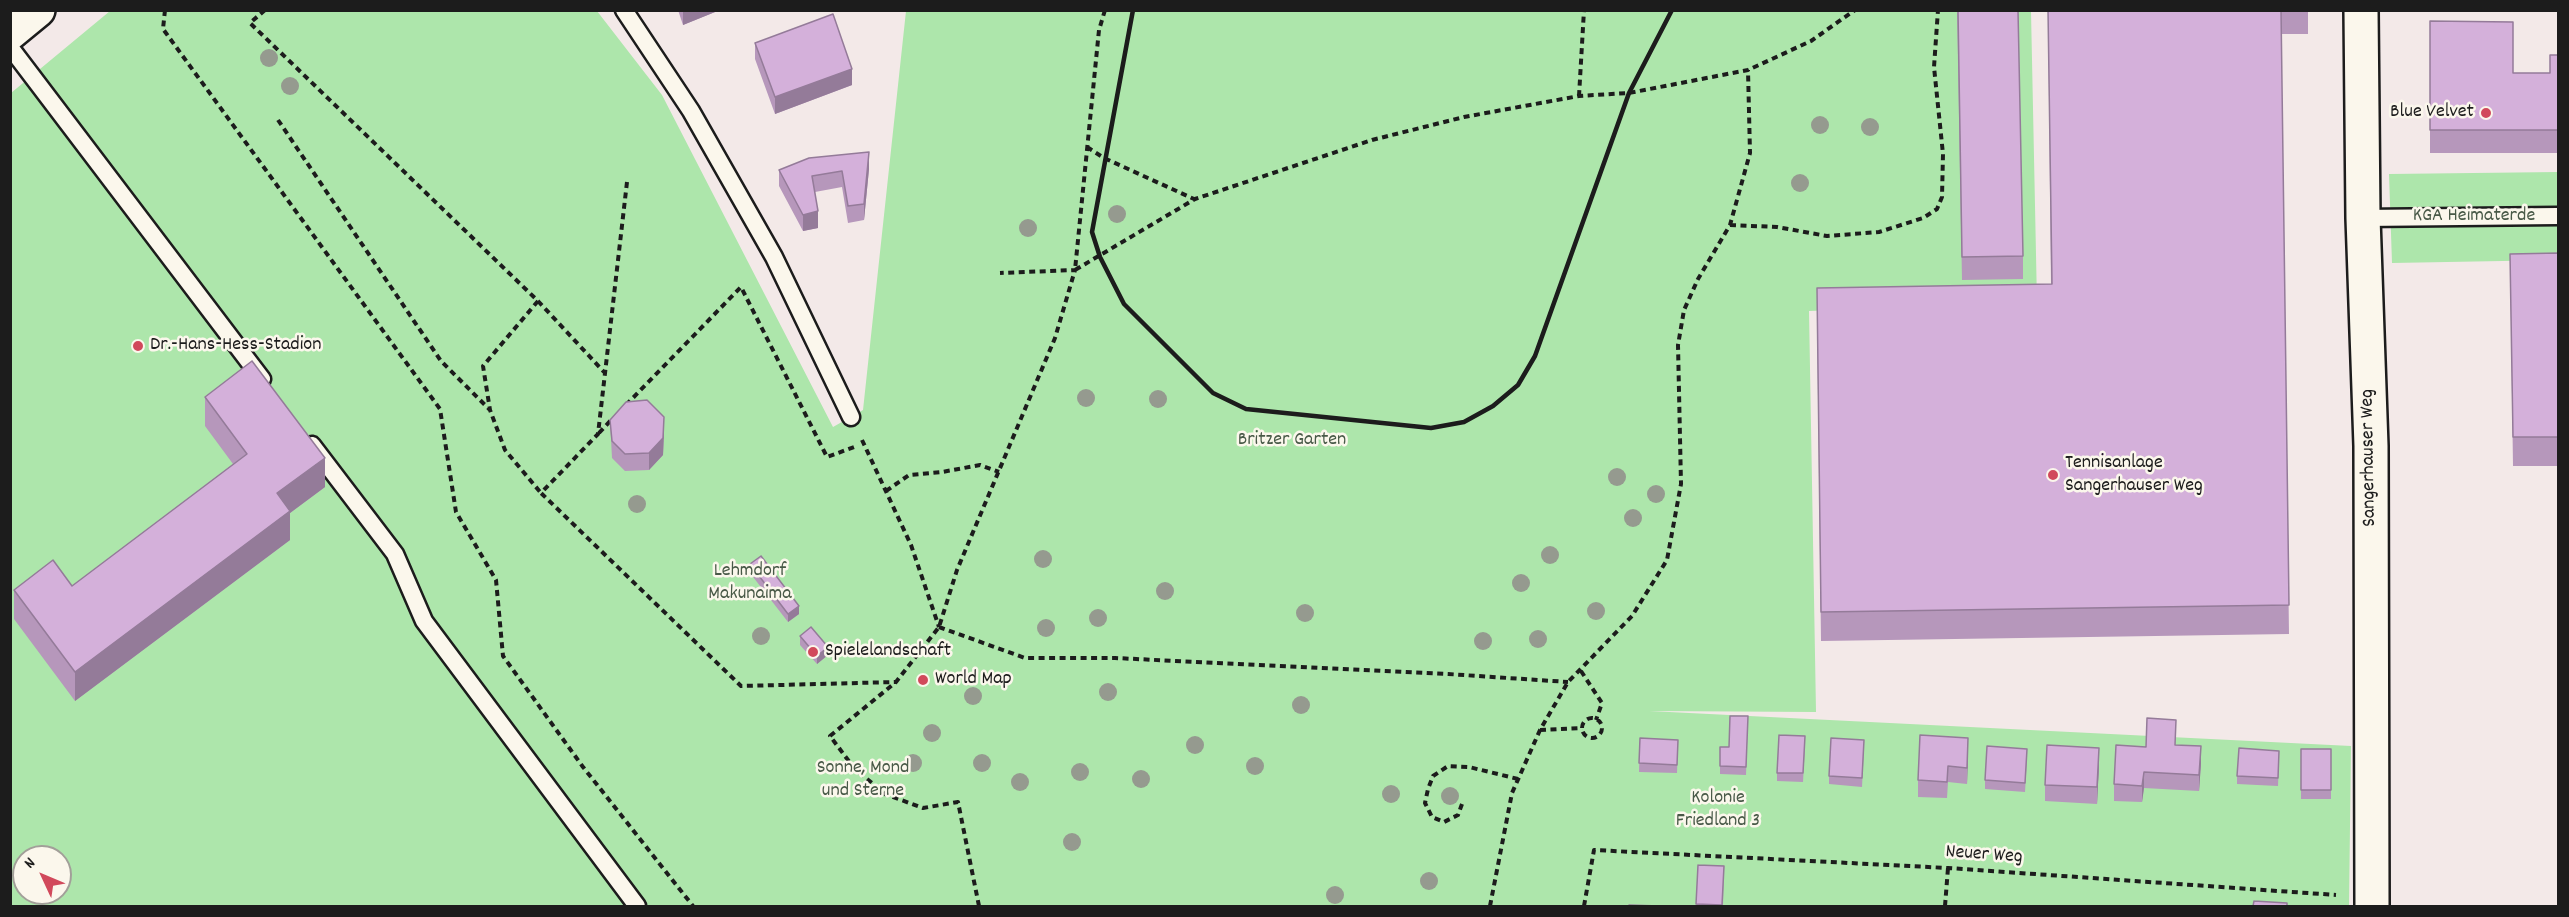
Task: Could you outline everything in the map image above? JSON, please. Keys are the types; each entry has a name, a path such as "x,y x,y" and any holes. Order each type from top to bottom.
{"street":[{"path":"10,33 38,10"},
{"name":"Sangerhauser Weg","path":"2361,10 2363,218 2371,446 2372,901"}],"lane":[{"path":"624,10 691,111 774,257 851,417"},
{"path":"10,48 274,395"},
{"path":"2363,218 2559,216"},
{"path":"302,432 395,555 424,621 637,906"}],"path":[{"path":"165,10 163,28 440,409 456,512 496,580 503,656 582,767 693,906"},
{"path":"265,10 250,23 538,301 605,374"},
{"path":"979,906 958,802 923,808 885,794 854,768 830,736 897,681 939,627 957,570 1055,338 1075,270 1099,30 1105,10"},
{"path":"1579,96 1584,10"},
{"path":"1000,273 1075,270 1195,199 1372,140 1464,117 1579,96 1629,93 1748,70 1811,41 1855,10"},
{"path":"1730,225 1777,227 1827,236 1858,234 1890,229 1923,218 1937,209 1942,197 1943,154 1934,67 1938,10"},
{"path":"1490,906 1512,792 1540,730 1568,682 1632,616 1667,560 1681,484 1678,345 1684,310 1698,279 1730,225 1750,153 1748,70"},
{"path":"278,120 441,361 490,410"},
{"path":"1087,147 1104,158 1195,199"},
{"path":"598,434 627,182"},
{"path":"541,493 741,287 827,457 864,444"},
{"path":"538,301 483,366 490,410 506,450 541,493 741,686 897,681"},
{"path":"851,417 911,545 939,627"},
{"path":"886,491 909,475 980,465 999,472"},
{"path":"939,627 1025,658 1127,658 1568,682"},
{"path":"1581,671 1602,704 1596,720"},
{"path":"1586,720 1596,720 1602,727 1601,734 1596,738 1586,737 1582,728 1586,720"},
{"path":"1540,730 1582,728"},
{"path":"1462,804 1458,815 1444,822 1432,817 1425,803 1434,776 1448,766 1469,767 1518,778"},
{"name":"Neuer Weg","path":"1584,906 1594,850 1948,868 2372,901"},
{"path":"1945,906 1948,868"}],"green space":[{"name":"Britzer Garten","path":"110,11 597,11 662,95 833,427 863,410 906,11 2031,11 2037,303 1809,311 1816,712 1649,711 2351,746 2349,906 11,906 11,93"},
{"name":"KGA Heimaterde","path":"2558,172 2558,260 2392,263 2389,174"}],"building":[{"path":"1958,10 2018,10 2023,256 1962,257"},
{"name":"Tennisanlage Sangerhauser Weg","path":"2048,10 2281,10 2289,605 1821,612 1817,288 2052,284"},
{"path":"833,14 852,69 775,97 755,43"},
{"path":"2430,21 2513,22 2513,73 2550,73 2550,55 2559,55 2559,130 2430,130"},
{"path":"869,152 864,204 848,206 842,171 812,176 818,211 803,215 779,170 809,158"},
{"path":"2559,253 2559,437 2513,437 2510,254"},
{"path":"252,361 325,458 277,493 290,511 75,672 14,590 53,560 72,586 247,454 205,397"},
{"path":"647,400 664,417 663,438 649,453 625,454 612,441 610,420 626,402"},
{"path":"761,556 799,606 788,614 750,564"},
{"path":"811,627 828,647 817,656 800,636"},
{"path":"1730,716 1748,716 1746,767 1720,766 1720,747 1729,747"},
{"path":"2147,718 2176,720 2175,745 2201,746 2199,775 2144,772 2142,786 2114,784 2116,745 2146,747"},
{"path":"1779,735 1805,736 1803,773 1777,773"},
{"path":"1920,735 1968,738 1967,768 1948,766 1947,782 1918,780"},
{"path":"1640,738 1678,740 1677,765 1639,763"},
{"path":"1831,738 1864,740 1862,778 1829,776"},
{"path":"2047,745 2099,748 2097,787 2045,785"},
{"path":"1987,746 2027,749 2025,783 1985,780"},
{"path":"2239,748 2279,751 2278,778 2237,776"},
{"path":"2301,749 2331,749 2331,790 2301,790"},
{"path":"1698,865 1724,866 1722,905 1696,904"},
{"path":"2254,901 2287,903 2287,906 2253,906"}],"railway":[{"path":"1133,10 1092,232 1100,257 1124,304 1213,393 1246,409 1431,428 1464,422 1493,406 1518,385 1535,356 1629,93 1672,10"}],"place":[{"name":"Blue Velvet","path":"2486,113"},
{"name":"Dr.-Hans-Hess-Stadion","path":"138,346"},
{"name":"Tennisanlage Sangerhauser Weg","path":"2053,475"},
{"name":"Spielelandschaft","path":"813,652"},
{"name":"World Map","path":"923,680"}],"park label":[{"name":"Lehmdorf Makunaima","path":"750,584"},
{"name":"Sonne, Mond und Sterne","path":"863,780"},
{"name":"Kolonie Friedland 3","path":"1718,810"}]}
